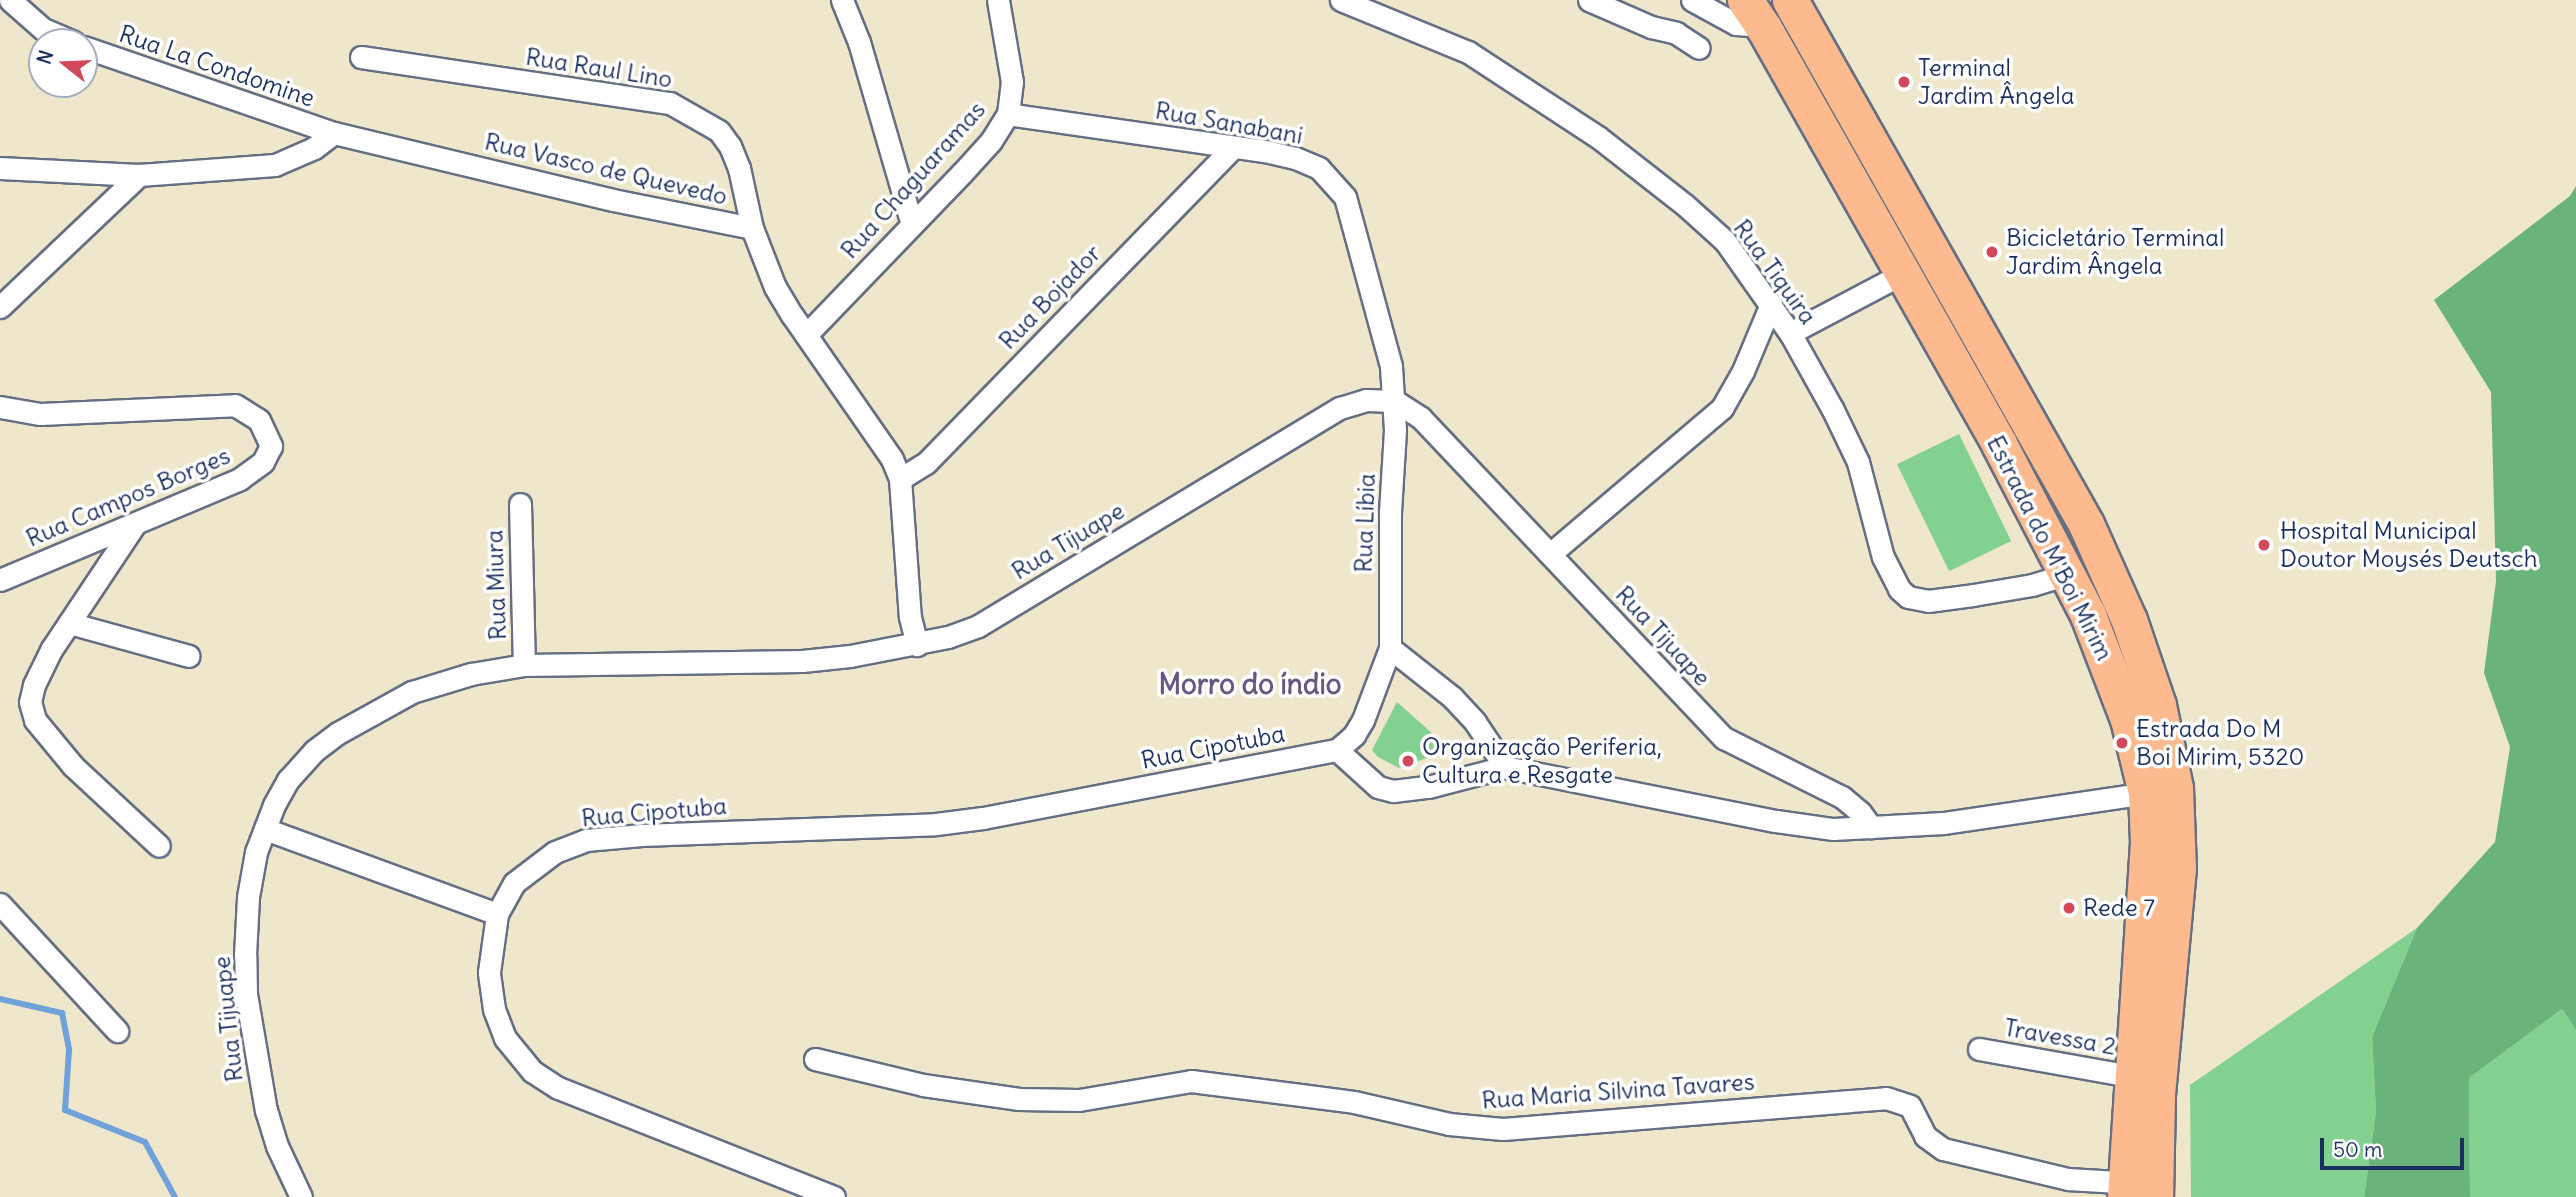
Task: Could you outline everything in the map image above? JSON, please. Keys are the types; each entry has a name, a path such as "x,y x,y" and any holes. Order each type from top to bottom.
{"main road":[{"name":"Estrada do M'Boi Mirim","path":"1792,4 2086,524 2145,663 2158,705 2175,788 2178,868 2157,1096 2139,1190"},
{"name":"Estrada do M'Boi Mirim","path":"1755,14 1943,346 2067,574 2108,663 2138,752 2146,793 2148,855 2131,1076 2139,1190"},
{"path":"1943,346 1941,335 1946,325 1959,319 1972,324"},
{"path":"2043,529 2070,562 2084,564 2099,555"}],"street":[{"path":"10,0 42,28"},
{"path":"842,0 859,42 912,224"},
{"name":"Rua Chaguaramas","path":"806,335 991,141 1008,114 1012,82 998,0"},
{"name":"Rua Tiquira","path":"1341,0 1456,45 1598,137 1726,241 1790,332 1858,462 1883,557 1899,589 1909,597 1928,601 2032,585 2067,574"},
{"path":"1589,0 1651,27 1676,33 1699,48"},
{"path":"1692,0 1726,20 1792,4"},
{"name":"Rua La Condomine","path":"98,52 334,133"},
{"name":"Rua Raul Lino","path":"361,57 670,103 719,131 730,146 739,168 752,228"},
{"name":"Rua Sanabani","path":"1008,114 1233,147 1295,158 1319,168 1345,197 1391,366 1395,401"},
{"path":"0,169 139,175 275,165 314,148 334,133"},
{"name":"Rua Vasco de Quevedo","path":"334,133 613,200 752,228 775,287 892,459 900,479 910,617 916,645"},
{"name":"Rua Bojador","path":"900,479 926,463 1233,147"},
{"path":"0,307 139,175"},
{"path":"1790,332 1902,274"},
{"path":"1550,554 1722,408 1743,371 1771,304"},
{"name":"Rua Tijuape","path":"301,1197 277,1146 267,1111 246,994 248,897 256,852 274,805 300,764 338,733 412,692 471,674 524,665 803,661 916,645 978,626 1340,408 1366,400 1395,401 1421,418 1724,738 1842,797 1860,812 1871,827"},
{"name":"Rua Líbia","path":"1390,648 1388,607 1395,401"},
{"name":"Rua Campos Borges","path":"0,407 40,414 236,405 259,420 271,446 270,452 256,470 240,479 0,580"},
{"name":"Rua Miura","path":"520,504 524,665"},
{"path":"135,524 51,650 34,685 30,702 35,720 73,766 159,846"},
{"path":"69,622 189,656"},
{"path":"1505,767 1475,722 1452,697 1390,648 1363,720 1354,735 1337,750 1378,787 1393,791 1429,787 1505,767 1776,821 1833,829 1943,823 2146,793"},
{"name":"Rua Cipotuba","path":"834,1197 541,1079 505,1038 494,1010 489,972 497,914 514,883 555,852 586,840 642,835 936,824 983,818 1337,750"},
{"path":"265,829 497,914"},
{"path":"0,904 117,1031"},
{"name":"Travessa 2","path":"1979,1049 2131,1076"},
{"name":"Rua Maria Silvina Tavares","path":"815,1059 923,1084 1019,1099 1079,1100 1191,1081 1354,1101 1437,1122 1503,1129 1886,1098 1910,1106 1926,1136 1943,1149 2068,1179 2139,1190"}],"green space":[{"path":"2576,186 2576,1030 2562,1009 2469,1078 2470,1197 2364,1197 2376,1112 2372,1037 2417,928 2495,842 2510,747 2484,673 2496,581 2491,392 2434,300 2570,196"},
{"path":"1959,434 2011,541 1949,571 1897,464"},
{"path":"1397,702 1443,743 1446,751 1399,768 1378,757 1372,750"},
{"path":"2417,928 2372,1037 2376,1112 2364,1197 2191,1197 2190,1085"},
{"path":"2562,1009 2576,1030 2576,1197 2470,1197 2469,1078"}],"waterway":[{"path":"0,999 62,1013 69,1050 65,1110 145,1142 175,1197"}],"place":[{"name":"Terminal Jardim Ângela","path":"1904,82"},
{"name":"Bicicletário Terminal Jardim Ângela","path":"1992,252"},
{"name":"Hospital Municipal Doutor Moysés Deutsch","path":"2264,545"},
{"name":"Estrada Do M Boi Mirim, 5320","path":"2122,743"},
{"name":"Organização Periferia, Cultura e Resgate","path":"1408,761"},
{"name":"Rede 7","path":"2069,908"}],"district":[{"name":"Morro do índio","path":"1250,684"}]}
